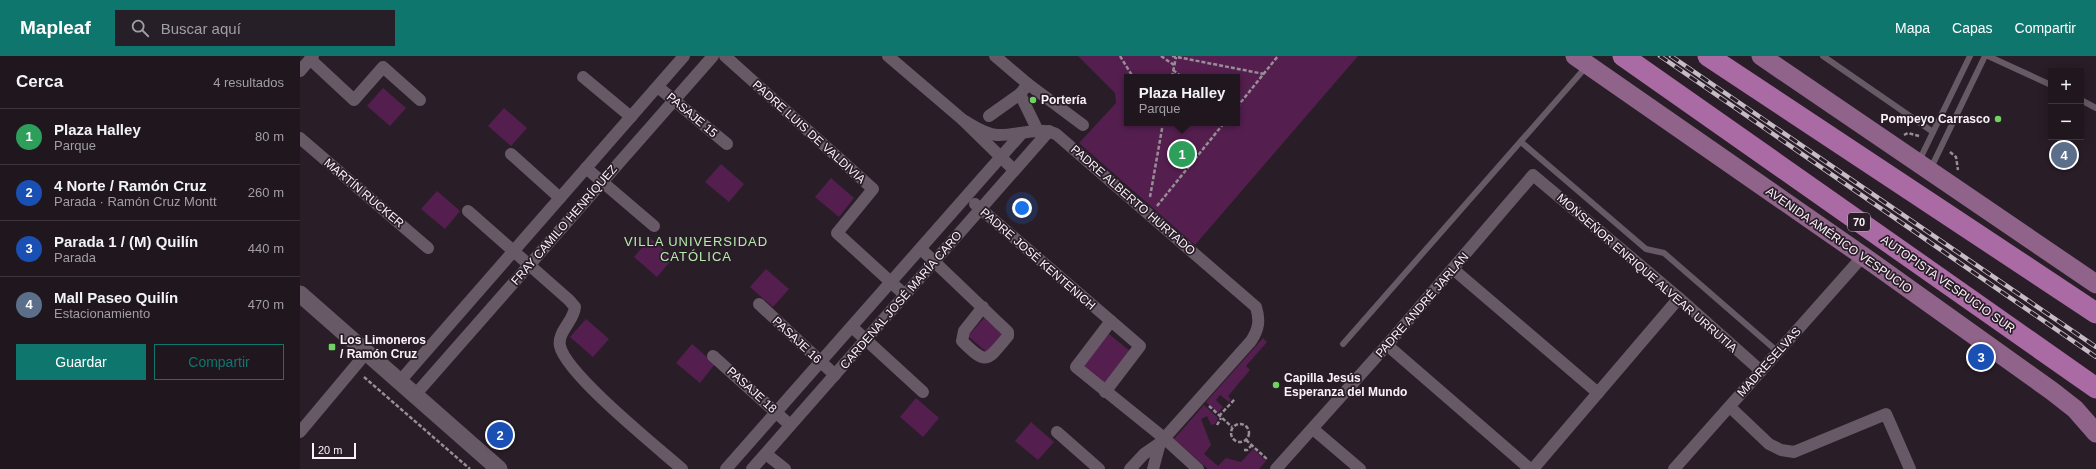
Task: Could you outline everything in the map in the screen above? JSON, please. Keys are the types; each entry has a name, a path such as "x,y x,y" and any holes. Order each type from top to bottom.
{"highway":[{"name":"AUTOPISTA VESPUCIO SUR","path":"1623,56 2096,388"},
{"path":"1708,56 2096,313"}],"main road":[{"path":"1761,56 2096,284"},
{"name":"AVENIDA AMÉRICO VESPUCIO","path":"1581,60 1863,256 2062,398 2085,419 2096,433"}],"street":[{"name":"FRAY CAMILO HENRÍQUEZ","path":"400,381 684,56"},
{"name":"FRAY CAMILO HENRÍQUEZ","path":"415,395 713,56"},
{"name":"PADRE LUIS DE VALDIVIA","path":"725,56 873,189 837,233 905,295"},
{"path":"888,56 963,120 1014,170"},
{"path":"995,56 1028,84 1083,125"},
{"path":"300,71 312,58 354,100 383,67 420,100"},
{"path":"583,77 631,116"},
{"path":"989,116 1020,94 1028,84"},
{"name":"PASAJE 15","path":"658,86 727,144"},
{"path":"963,120 983,132 997,135 1043,131 1020,94"},
{"name":"CARDENAL JOSÉ MARÍA CARO","path":"752,469 1014,170 1043,131"},
{"name":"PADRE ALBERTO HURTADO","path":"1043,131 1056,134 1076,149 1256,307 1259,324 1251,341 1162,441 1144,454 1130,469"},
{"name":"CARDENAL JOSÉ MARÍA CARO","path":"726,469 1022,133"},
{"name":"MARTÍN RUCKER","path":"300,138 428,248"},
{"path":"511,154 560,198"},
{"path":"586,168 654,226"},
{"name":"PADRE ANDRÉ JARLAN","path":"1276,469 1387,346 1534,175"},
{"name":"MONSEÑOR ENRIQUE ALVEAR URRUTIA","path":"1534,175 1679,298 1761,371"},
{"name":"PADRE JOSÉ KENTENICH","path":"966,197 1140,346 1105,392"},
{"path":"468,211 530,265 575,307 574,313 562,333 559,345 564,357 580,377 682,469"},
{"path":"921,249 983,307"},
{"name":"MADRESELVAS","path":"1674,469 1863,256"},
{"path":"1453,269 1598,393"},
{"path":"300,294 500,469"},
{"path":"1387,346 1531,469 1679,298"},
{"name":"PASAJE 16","path":"759,304 835,375"},
{"path":"1111,321 1076,367 1162,441 1198,469"},
{"path":"852,327 923,392"},
{"path":"300,432 367,352"},
{"name":"PASAJE 18","path":"714,356 790,425"},
{"path":"1730,407 1769,444 1781,450 1794,452 1886,414 1910,469"},
{"path":"1313,429 1360,469"},
{"path":"1057,432 1099,469"},
{"path":"1153,469 1162,441"},
{"path":"766,454 785,469"}],"lane":[{"path":"1823,56 1932,132"},
{"path":"1924,168 1932,132 1970,56"},
{"path":"1924,168 1986,56 2048,84"},
{"path":"1343,344 1521,142 1581,60"},
{"path":"2084,102 2096,108"},
{"path":"1521,142 1646,249 1664,253 1778,352"}],"path":[{"path":"1120,56 1131,74"},
{"path":"1161,56 1174,65"},
{"path":"1172,56 1264,74"},
{"path":"1196,61 1197,56"},
{"path":"1240,103 1278,56"},
{"path":"1172,74 1176,57"},
{"path":"1173,70 1178,74"},
{"path":"1149,213 1163,126"},
{"path":"1149,213 1222,126"},
{"path":"1947,150 1956,157 1958,162 1958,176"},
{"path":"364,377 470,469"},
{"path":"1200,398 1232,427"},
{"path":"1217,426 1220,417 1235,399"},
{"path":"1237,424 1246,425 1249,434 1246,440 1240,442 1232,438 1230,433 1232,427 1237,424"},
{"path":"1246,440 1276,469"},
{"path":"1244,450 1247,450 1252,445"}],"shaded area":[{"path":"1078,56 1358,56 1195,245 1079,143 1116,103 1115,93"},
{"path":"383,88 406,108 390,126 367,106"},
{"path":"504,108 527,128 511,146 488,126"},
{"path":"721,164 744,184 729,202 705,182"},
{"path":"831,178 854,198 839,217 815,197"},
{"path":"437,191 460,211 445,229 421,209"},
{"path":"650,238 673,258 657,277 634,257"},
{"path":"766,269 789,289 773,307 750,287"},
{"path":"984,318 1007,337 991,356 968,336"},
{"path":"586,319 609,339 593,357 570,337"},
{"path":"1109,334 1131,352 1105,383 1083,365"},
{"path":"1263,338 1267,342 1246,366 1250,370 1228,396 1231,399 1229,402 1220,395 1216,400 1223,407 1218,413 1206,402"},
{"path":"692,344 715,364 700,383 676,363"},
{"path":"916,398 939,418 923,437 900,417"},
{"path":"1204,405 1218,418 1215,424 1211,425 1207,416 1201,419 1211,445 1204,454 1218,466 1226,458 1241,462 1253,449 1266,461 1259,469 1208,469 1174,439"},
{"path":"1031,422 1054,442 1038,460 1015,441"}],"railway":[{"path":"1660,56 2096,357"},
{"path":"1671,56 2096,347"}],"place":[{"name":"Portería","path":"1033,100"},
{"name":"Pompeyo Carrasco","path":"1998,119"},
{"name":"Plaza Halley","path":"1182,154"},
{"name":"Mall Paseo Quilín","path":"2064,155"},
{"name":"Los Limoneros / Ramón Cruz","path":"332,347"},
{"name":"Parada 1 / (M) Quilín","path":"1981,357"},
{"name":"Capilla Jesús Esperanza del Mundo","path":"1276,385"},
{"name":"4 Norte / Ramón Cruz","path":"500,435"}],"district":[{"name":"VILLA UNIVERSIDAD CATÓLICA","path":"696,248"}]}
